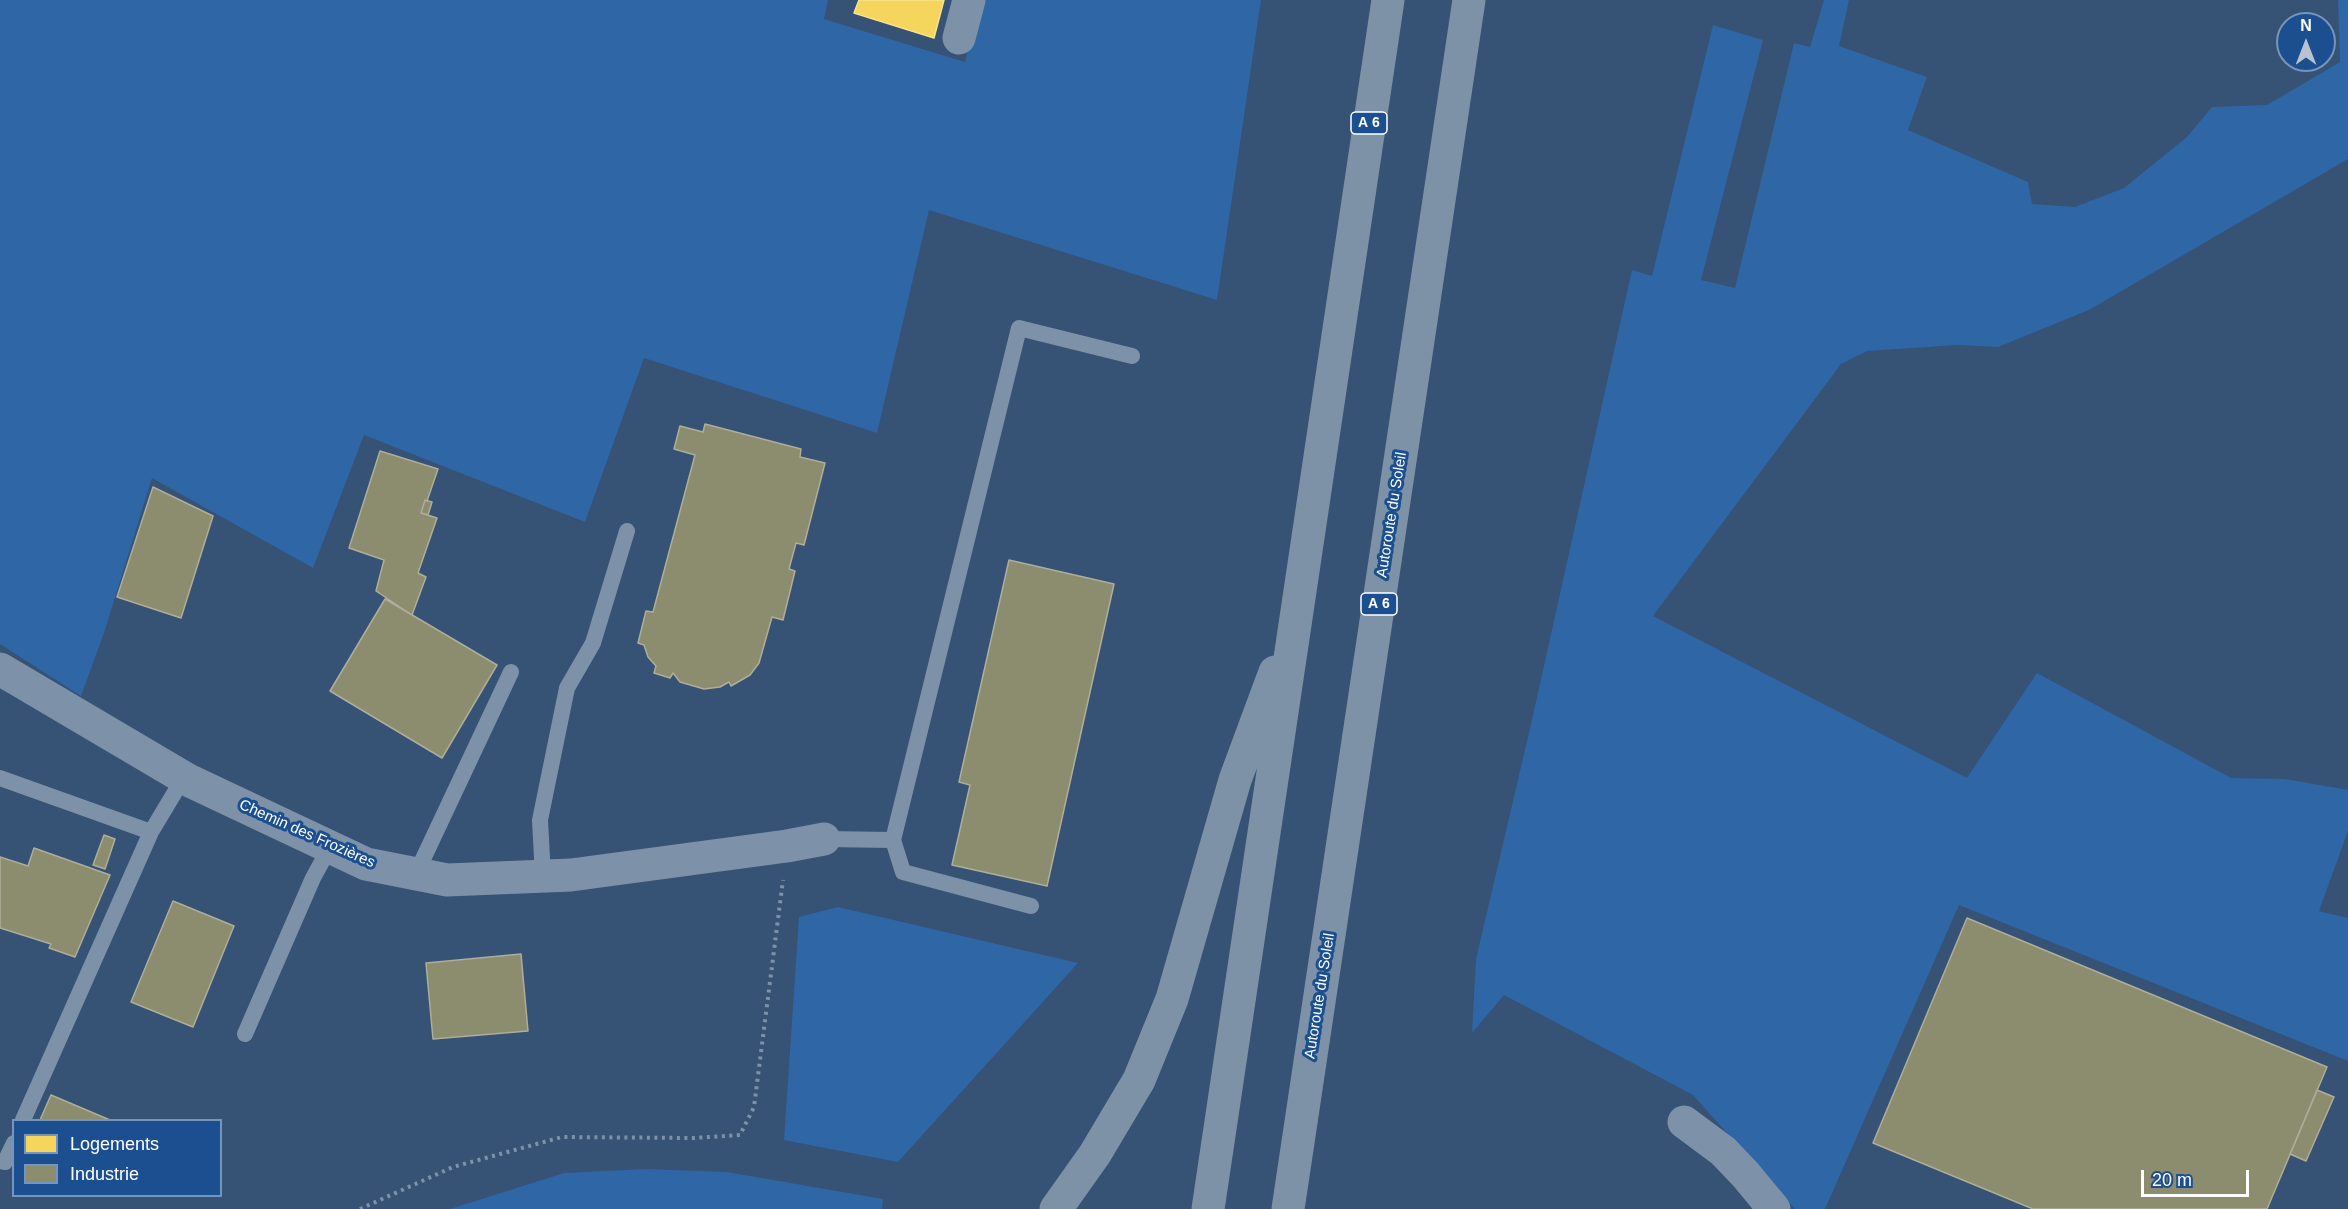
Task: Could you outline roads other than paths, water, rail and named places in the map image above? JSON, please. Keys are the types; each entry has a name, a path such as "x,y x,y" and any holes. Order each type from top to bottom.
{"highway":[{"name":"A 6","path":"1208,1209 1388,0"},
{"name":"Autoroute du Soleil","path":"1288,1209 1469,0"},
{"path":"1056,1209 1095,1154 1139,1080 1172,999 1235,780 1299,605"},
{"path":"1310,1063 1312,1209"}],"street":[{"path":"959,38 969,0"},
{"name":"Chemin des Frozières","path":"0,669 184,777 366,864 447,880 543,877 787,846 824,839"},
{"path":"1684,1122 1723,1151 1746,1174 1774,1209"}],"lane":[{"path":"1031,906 903,872 893,840 1019,328 1132,356"},
{"path":"543,877 540,820 567,688 593,643 627,531"},
{"path":"416,874 511,672"},
{"path":"23,1119 151,832 184,777"},
{"path":"0,778 151,832"},
{"path":"824,839 893,840"},
{"path":"245,1034 313,878 330,847"},
{"path":"0,1161 5,1162 12,1147"}]}
